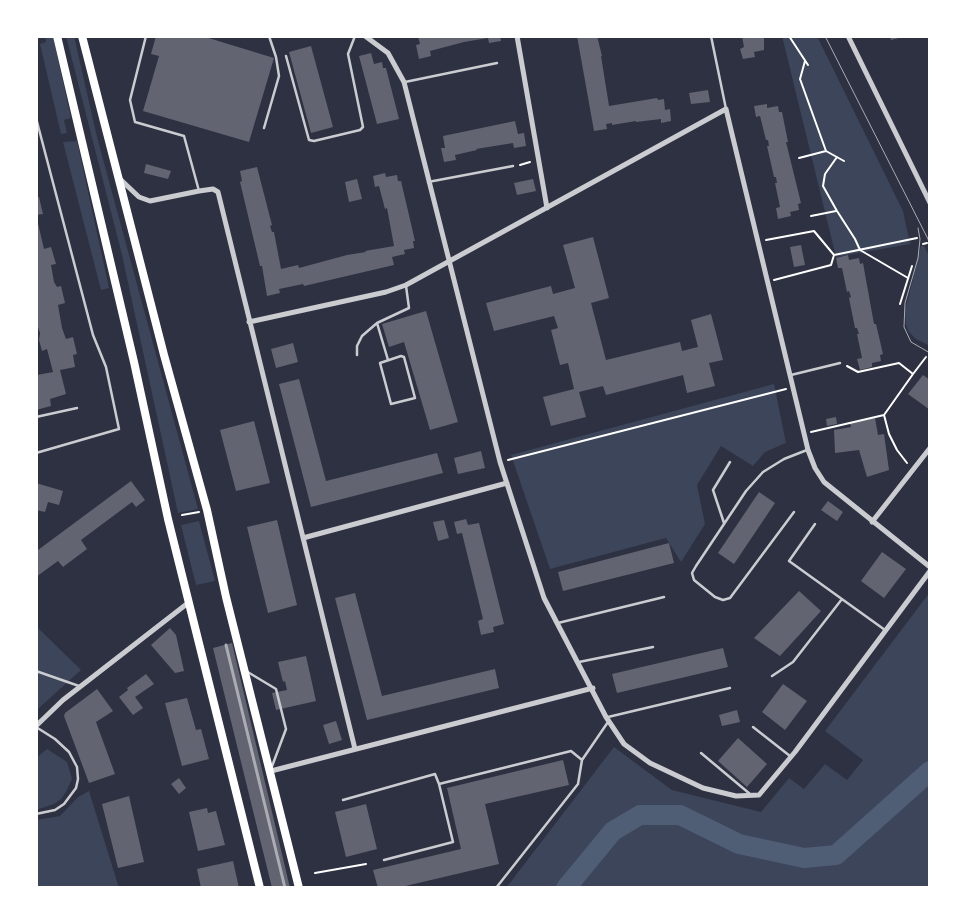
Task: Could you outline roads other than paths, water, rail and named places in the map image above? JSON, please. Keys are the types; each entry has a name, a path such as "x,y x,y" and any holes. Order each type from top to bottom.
{"main road":[{"path":"56,36 134,362 188,603 260,888"},
{"path":"82,36 164,355 207,510 299,888"}],"street":[{"path":"365,36 388,53 404,82 448,264 500,462 544,598 608,719 624,744 657,767 703,788 736,796 759,795 791,757 930,571"},
{"path":"517,36 547,208"},
{"path":"848,36 930,203"},
{"path":"249,322 406,285 448,264 726,109 808,450 815,468 824,482 930,567"},
{"path":"118,177 129,190 139,197 150,201 213,189 218,192 355,749"},
{"path":"872,522 930,448"},
{"path":"303,538 507,482"},
{"path":"36,726 80,687 188,603"},
{"path":"271,771 593,688"}],"lane":[{"path":"146,36 130,100 135,122 184,136 199,191"},
{"path":"264,128 279,76 276,57 269,36"},
{"path":"286,56 310,140 314,141 360,130 363,127 348,54 355,36"},
{"path":"711,36 726,109"},
{"path":"404,82 497,63"},
{"path":"36,118 93,334 106,367 120,429 36,453"},
{"path":"428,182 513,166"},
{"path":"357,355 357,346 362,336 377,323 409,308 406,285"},
{"path":"377,323 388,360"},
{"path":"404,357 415,398 393,404 390,403 380,364 388,360 404,357"},
{"path":"791,375 840,363"},
{"path":"36,417 77,408"},
{"path":"794,512 735,593 723,600 694,580 692,573 746,492 763,472 784,459 808,450"},
{"path":"724,524 713,490 730,462"},
{"path":"815,524 789,561 886,631"},
{"path":"558,623 664,596"},
{"path":"772,676 793,662 842,599"},
{"path":"579,662 653,647"},
{"path":"36,671 80,687"},
{"path":"245,671 276,689 286,729 271,771"},
{"path":"496,888 578,784 582,760 608,719 730,688"},
{"path":"36,726 55,739 69,752 77,767 78,779 76,788 64,804 55,810 36,814"},
{"path":"753,726 791,757"},
{"path":"439,784 571,752 582,760"},
{"path":"701,752 753,796"},
{"path":"343,800 435,774 453,842 384,860"}],"waterway":[{"path":"566,888 613,831 640,815 680,815 739,844 804,858 836,855 930,771"}],"tram line":[{"path":"825,36 930,243"},
{"path":"918,228 920,239 918,258 905,303 904,327 911,342 930,353"}],"railway":[{"path":"226,645 285,888"}]}
